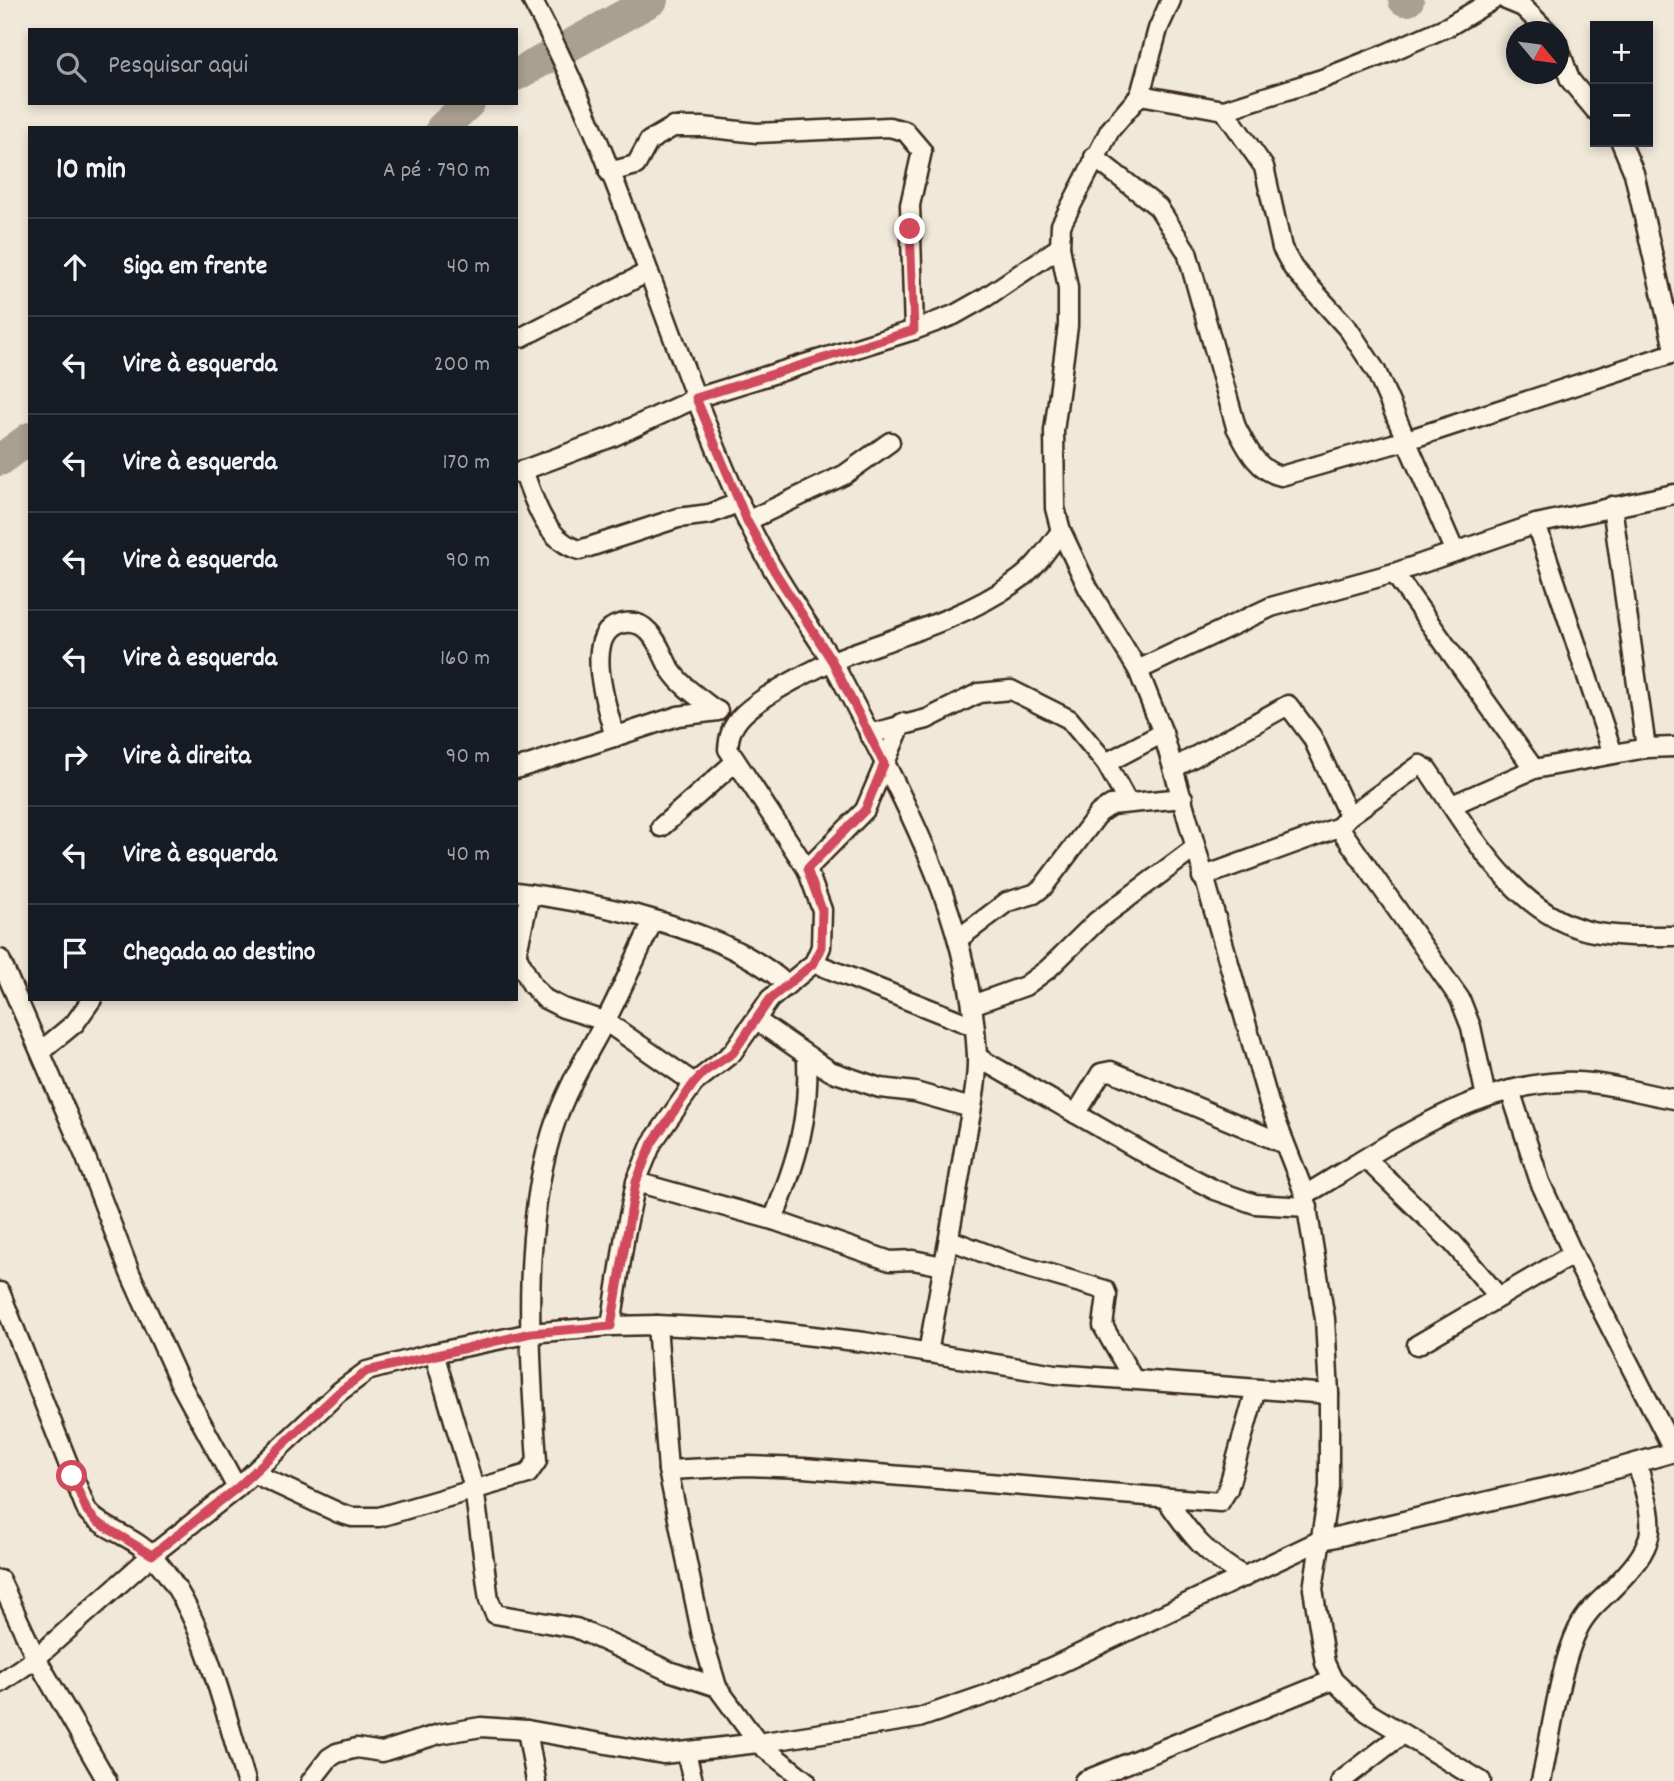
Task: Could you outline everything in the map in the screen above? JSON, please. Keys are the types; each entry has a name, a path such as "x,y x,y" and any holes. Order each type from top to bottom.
{"street":[{"path":"532,0 559,50 747,521 775,572 832,661 924,839 946,898 972,1005 977,1057 950,1240 928,1353"},
{"path":"1171,0 1158,29 1140,95 1110,130 1061,225 1059,247 1068,288 1068,326 1054,431 1055,508 1061,531 1088,588 1138,670 1163,733 1202,877 1282,1143 1306,1201 1325,1319 1331,1456 1313,1589 1319,1637 1333,1680 1367,1712 1481,1781"},
{"path":"1140,95 1224,110 1322,79 1385,54 1449,26 1493,0"},
{"path":"1506,0 1523,7 1537,21"},
{"path":"1569,71 1576,90 1590,105"},
{"path":"1224,110 1264,167 1282,248 1293,268 1349,330 1376,371 1454,550"},
{"path":"609,172 636,165 649,141 673,127 703,127 757,133 889,128 905,131 922,150 910,205 914,330"},
{"path":"1094,157 1158,207 1175,229 1193,269 1236,427 1263,468 1281,476 1407,440 1674,351 1634,173 1623,147"},
{"path":"740,502 710,514 678,519 580,550 556,533 540,516 520,472 612,437 696,398 954,315 986,298 1059,247"},
{"path":"522,337 648,272"},
{"path":"747,521 844,475 890,442"},
{"path":"1138,670 1271,607 1394,573 1454,550 1536,524 1674,494"},
{"path":"1612,506 1646,748"},
{"path":"1536,524 1612,754"},
{"path":"611,1326 636,1182 652,1143 694,1083 704,1072 733,1053 770,999 814,963 824,933 822,910 807,869 765,803 734,763 728,748 731,732 738,719 783,687 832,661 969,607 1003,589 1036,563 1061,531"},
{"path":"1394,573 1534,769"},
{"path":"615,737 602,687 600,647 603,636 615,625 630,622 649,630 680,683 714,709 738,719"},
{"path":"869,734 902,723 927,719 979,693 1011,690 1069,719 1106,763 1128,803"},
{"path":"1174,768 1288,705 1311,737 1344,822 1460,999 1471,1027 1486,1097"},
{"path":"518,768 691,712 714,709"},
{"path":"807,869 865,810 902,723"},
{"path":"1106,763 1163,733"},
{"path":"1452,805 1534,769 1646,748 1674,747"},
{"path":"661,827 734,763"},
{"path":"1202,877 1344,822 1420,765 1427,769 1494,868 1568,924 1591,932 1621,936 1674,936"},
{"path":"957,939 1007,902 1034,894 1043,887 1091,821 1111,805 1183,799"},
{"path":"972,1005 1025,986 1048,969 1097,921 1195,848"},
{"path":"518,946 523,893 595,905 653,921 732,949 758,962 786,984"},
{"path":"253,1473 352,1517 393,1514 528,1474 534,1468 537,1461 531,1333 533,1254 541,1174 552,1131 570,1085 605,1021 653,921"},
{"path":"518,958 532,985 545,999 563,1009 605,1021 694,1083"},
{"path":"0,959 86,1158 130,1273 191,1404 237,1488"},
{"path":"814,963 973,1026"},
{"path":"41,1051 75,1023 88,1010 91,1001"},
{"path":"756,1020 807,1058 859,1082 971,1108"},
{"path":"977,1057 1215,1190 1255,1204 1306,1201 1366,1159 1464,1103 1510,1090 1563,1082 1601,1084 1674,1099"},
{"path":"773,1220 803,1135 808,1090 807,1058"},
{"path":"1076,1114 1101,1073 1111,1070 1282,1143"},
{"path":"311,1781 329,1758 357,1748 382,1752 439,1734 481,1727 527,1730 646,1752 686,1752 758,1744 919,1718 1034,1674 1319,1541 1674,1452 1573,1254 1540,1182 1510,1090"},
{"path":"1366,1159 1453,1243 1499,1297"},
{"path":"636,1182 773,1220 890,1261 913,1260 943,1266"},
{"path":"950,1240 1011,1263 1105,1290 1107,1295 1103,1326 1133,1380"},
{"path":"1417,1345 1573,1254"},
{"path":"0,1292 87,1511 97,1522 152,1555 194,1617 246,1781"},
{"path":"0,1684 36,1658 152,1555 237,1488 339,1392 367,1371 434,1353 531,1333 657,1325 762,1330 1055,1374 1329,1394"},
{"path":"657,1325 668,1470 702,1636 716,1687 758,1744 806,1781"},
{"path":"434,1353 474,1488 486,1587 495,1614 576,1628 669,1671 716,1687"},
{"path":"668,1470 747,1465 804,1468 1220,1502 1225,1499 1255,1388"},
{"path":"1541,1781 1568,1656 1578,1628 1589,1611 1639,1562 1652,1526 1637,1463"},
{"path":"1166,1499 1194,1540 1212,1557 1245,1577"},
{"path":"0,1580 36,1658 107,1781"},
{"path":"1084,1781 1333,1680"},
{"path":"527,1730 536,1781"},
{"path":"1341,1781 1401,1735"},
{"path":"686,1752 692,1781"}],"waterway":[{"path":"518,74 652,0"},
{"path":"444,126 467,105"},
{"path":"0,460 28,439"}],"route":[{"path":"72,1476 87,1511 97,1522 152,1555 237,1488 339,1392 367,1371 434,1353 531,1333 611,1326 636,1182 652,1143 668,1115 694,1083 704,1072 733,1053 770,999 814,963 824,933 822,910 807,869 865,810 884,764 832,661 775,572 747,521 696,398 914,330 910,229"}]}
